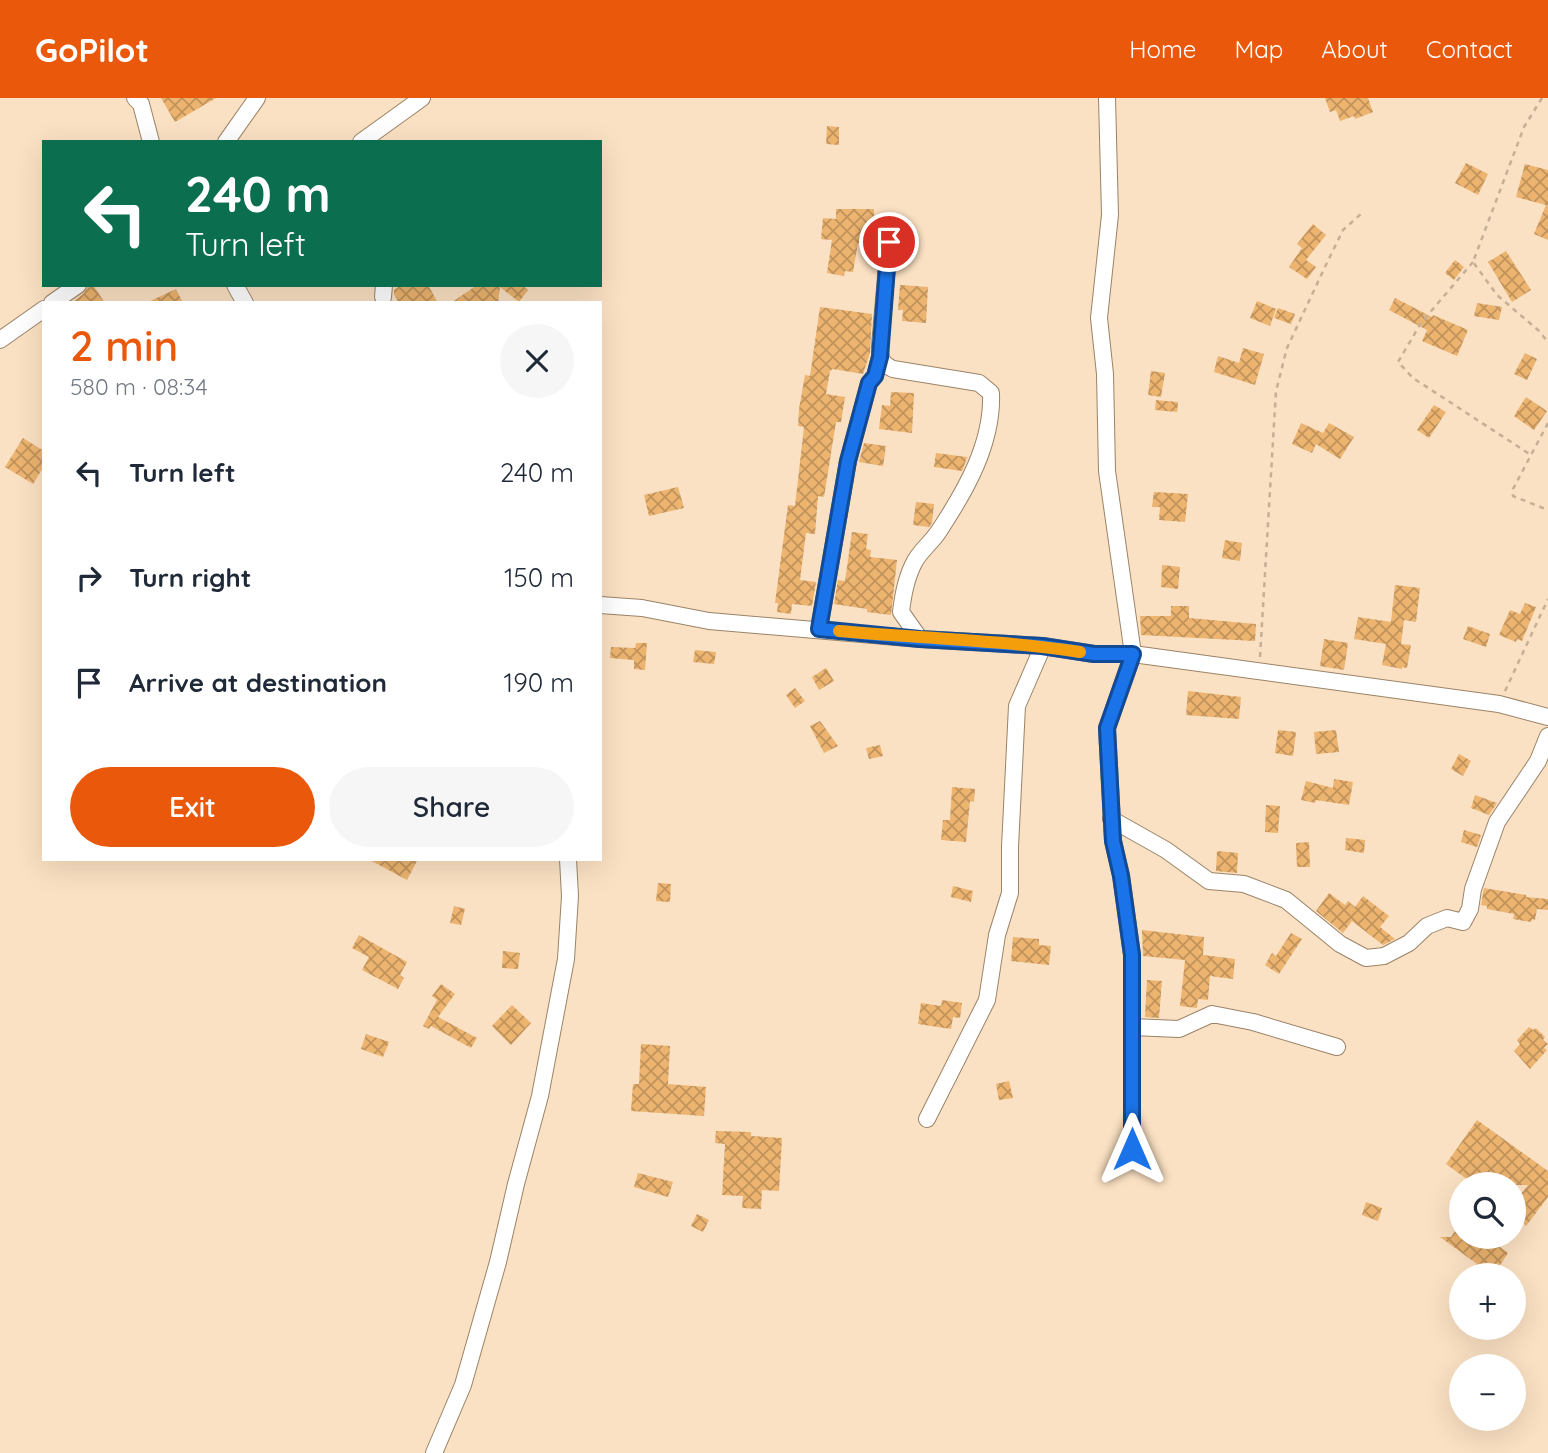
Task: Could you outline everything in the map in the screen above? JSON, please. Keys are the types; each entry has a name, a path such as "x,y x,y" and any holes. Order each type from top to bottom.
{"street":[{"path":"135,98 141,104 150,140"},
{"path":"227,140 257,98"},
{"path":"364,140 422,98"},
{"path":"1107,98 1110,215 1099,318 1105,374 1107,471 1133,654 1107,728 1111,819 1132,955 1132,1149"},
{"path":"819,629 848,461 869,383 875,376 880,357 889,242"},
{"path":"55,301 75,287"},
{"path":"0,340 42,310"},
{"path":"880,357 883,364 893,369 979,383 991,393 992,411 986,442 969,480 938,533 915,560 905,585 901,612 920,639"},
{"path":"602,605 642,608 709,621 920,639 1042,646 1094,654 1133,654 1499,704 1548,717"},
{"path":"927,1119 987,1000 998,935 1010,893 1017,706 1042,646"},
{"path":"1111,819 1166,850 1209,881 1244,884 1286,900 1340,944 1366,958 1384,956 1409,943 1427,926 1447,918 1463,922 1470,909 1473,890 1497,822 1538,761 1548,736"},
{"path":"434,1453 463,1385 498,1262 540,1096 566,959 570,896 568,861"},
{"path":"1132,1027 1179,1029 1212,1014 1253,1022 1336,1047"}],"path":[{"path":"1531,456 1413,378 1398,362 1421,323 1473,262 1524,127 1542,98"},
{"path":"1259,670 1276,391 1287,348 1324,269 1343,230 1362,213"},
{"path":"1473,262 1497,295 1548,342"},
{"path":"1548,424 1513,489 1513,496 1548,510"},
{"path":"1499,704 1548,599"}],"building":[{"path":"161,98 216,98 175,122"},
{"path":"1325,98 1368,98 1373,112 1340,121 1336,110 1330,112"},
{"path":"827,126 839,127 839,145 826,144"},
{"path":"1466,163 1488,174 1478,195 1455,183"},
{"path":"1525,164 1548,170 1548,240 1534,234 1546,205 1516,197"},
{"path":"836,209 874,209 874,243 858,243 853,272 845,271 844,276 827,273 832,240 821,239 823,218 836,219"},
{"path":"1313,224 1326,235 1306,260 1316,267 1307,279 1289,267 1302,248 1297,244"},
{"path":"1506,251 1531,290 1512,302 1488,262"},
{"path":"1455,260 1464,267 1454,280 1445,273"},
{"path":"900,285 928,287 926,323 902,321 903,310 898,310"},
{"path":"87,287 94,287 104,301 74,301"},
{"path":"398,287 429,287 437,301 398,301 394,290"},
{"path":"474,287 500,287 498,301 454,301"},
{"path":"500,287 524,287 528,290 518,301"},
{"path":"176,289 182,301 150,301"},
{"path":"1395,298 1432,317 1433,315 1468,330 1457,356 1422,341 1427,330 1389,310"},
{"path":"1257,301 1276,309 1270,326 1250,318"},
{"path":"1477,303 1502,307 1499,320 1474,316"},
{"path":"820,307 872,314 870,353 863,374 833,369 830,371 826,394 845,397 841,422 836,422 824,497 818,496 815,534 806,533 800,580 816,582 812,606 792,604 791,614 777,612 778,603 775,603 788,505 795,506 804,427 798,426 799,409 805,375 810,376"},
{"path":"1278,308 1295,314 1291,324 1274,318"},
{"path":"1243,348 1264,354 1255,385 1214,372 1218,356 1239,363"},
{"path":"1525,353 1537,359 1527,380 1514,374"},
{"path":"1151,371 1165,373 1161,397 1148,395"},
{"path":"891,392 914,393 912,433 879,429 882,405 890,406"},
{"path":"1526,397 1547,411 1534,430 1514,416"},
{"path":"1156,400 1178,402 1177,412 1155,410"},
{"path":"1434,405 1446,412 1429,438 1417,430"},
{"path":"1301,423 1323,433 1329,423 1354,437 1340,459 1316,444 1312,453 1292,444"},
{"path":"23,438 42,450 42,469 33,484 5,467"},
{"path":"864,443 886,446 883,466 859,462"},
{"path":"936,453 967,457 962,471 934,467"},
{"path":"678,487 684,508 649,516 644,495"},
{"path":"1154,492 1188,494 1185,522 1159,520 1160,507 1152,507"},
{"path":"916,502 934,504 929,527 913,525"},
{"path":"852,532 868,534 866,549 871,550 870,557 897,560 891,615 834,604 838,580 845,581"},
{"path":"1225,540 1242,543 1240,561 1222,558"},
{"path":"1162,565 1180,567 1178,589 1161,587"},
{"path":"1395,585 1420,588 1416,622 1404,620 1401,644 1411,645 1407,668 1402,669 1382,665 1386,644 1354,639 1358,617 1391,622"},
{"path":"1525,603 1536,607 1522,641 1517,639 1516,642 1499,635 1510,610 1520,614"},
{"path":"1171,606 1189,606 1189,618 1256,624 1255,641 1141,635 1140,616 1171,616"},
{"path":"1468,626 1490,634 1486,647 1463,639"},
{"path":"1324,639 1348,643 1344,670 1320,666"},
{"path":"636,643 647,643 645,670 634,669 634,660 610,658 611,647 635,648"},
{"path":"695,650 716,652 714,664 693,662"},
{"path":"826,668 834,681 819,690 812,677"},
{"path":"795,688 805,701 795,708 786,695"},
{"path":"1188,691 1241,697 1239,719 1186,715"},
{"path":"820,721 838,746 824,753 810,726"},
{"path":"1278,730 1296,732 1293,756 1275,753"},
{"path":"1336,730 1339,752 1316,754 1314,732"},
{"path":"880,745 883,756 869,759 866,748"},
{"path":"1459,754 1471,761 1463,776 1451,769"},
{"path":"1334,779 1353,782 1349,805 1301,800 1306,781 1333,788"},
{"path":"952,787 975,789 974,802 970,801 966,842 941,840 943,820 950,820"},
{"path":"1475,795 1497,803 1489,815 1471,808"},
{"path":"1266,805 1280,806 1278,833 1265,832"},
{"path":"1464,830 1481,835 1477,847 1461,842"},
{"path":"1346,838 1365,840 1364,853 1345,850"},
{"path":"1309,842 1310,867 1297,867 1296,843"},
{"path":"1217,851 1238,853 1237,873 1216,871"},
{"path":"372,861 417,861 407,880"},
{"path":"658,883 671,884 670,902 656,901"},
{"path":"953,886 973,891 971,902 951,897"},
{"path":"1484,888 1548,899 1548,910 1537,909 1535,920 1532,919 1531,922 1513,919 1514,914 1487,909 1487,906 1481,905"},
{"path":"1329,893 1345,905 1348,901 1355,907 1363,896 1389,916 1380,927 1395,939 1383,945 1352,921 1343,933 1316,911"},
{"path":"454,906 465,909 461,925 450,923"},
{"path":"1142,930 1204,937 1203,955 1235,959 1233,979 1210,976 1208,1000 1198,999 1197,1008 1180,1006 1185,960 1143,956"},
{"path":"1291,933 1302,939 1279,974 1265,965 1272,953 1276,956"},
{"path":"359,935 407,962 400,975 404,978 398,989 362,970 369,957 352,948"},
{"path":"1013,937 1039,939 1039,945 1051,946 1049,965 1011,961"},
{"path":"503,951 520,953 518,969 502,968"},
{"path":"1147,980 1162,981 1159,1018 1145,1017"},
{"path":"441,984 455,994 438,1017 477,1038 471,1048 431,1026 429,1029 423,1026 437,1000 432,996"},
{"path":"942,1000 962,1003 960,1018 953,1017 951,1029 918,1024 921,1003 941,1006"},
{"path":"512,1005 531,1023 511,1045 492,1026"},
{"path":"1529,1027 1533,1030 1536,1028 1548,1044 1544,1048 1547,1050 1530,1069 1514,1051 1520,1044 1517,1040"},
{"path":"366,1034 389,1042 383,1057 361,1049"},
{"path":"641,1044 670,1046 668,1084 706,1087 704,1116 631,1111 633,1084 639,1084"},
{"path":"1009,1081 1013,1098 999,1100 996,1084"},
{"path":"1477,1120 1548,1171 1548,1197 1526,1226 1526,1172 1457,1172 1446,1164"},
{"path":"716,1131 751,1132 751,1136 782,1138 779,1191 762,1190 761,1209 742,1208 743,1196 722,1195 725,1144 715,1143"},
{"path":"638,1173 673,1182 668,1197 634,1187"},
{"path":"1366,1202 1382,1208 1378,1221 1362,1215"},
{"path":"697,1214 709,1220 703,1232 691,1226"},
{"path":"1456,1249 1503,1249 1508,1253 1501,1263 1476,1263"}],"slow traffic":[{"path":"839,631 1042,646 1080,652"}],"route":[{"path":"889,242 880,357 875,376 869,383 848,461 819,629 920,639 1042,646 1094,654 1133,654 1107,728 1113,841 1121,876 1132,955 1132,1149"}]}
